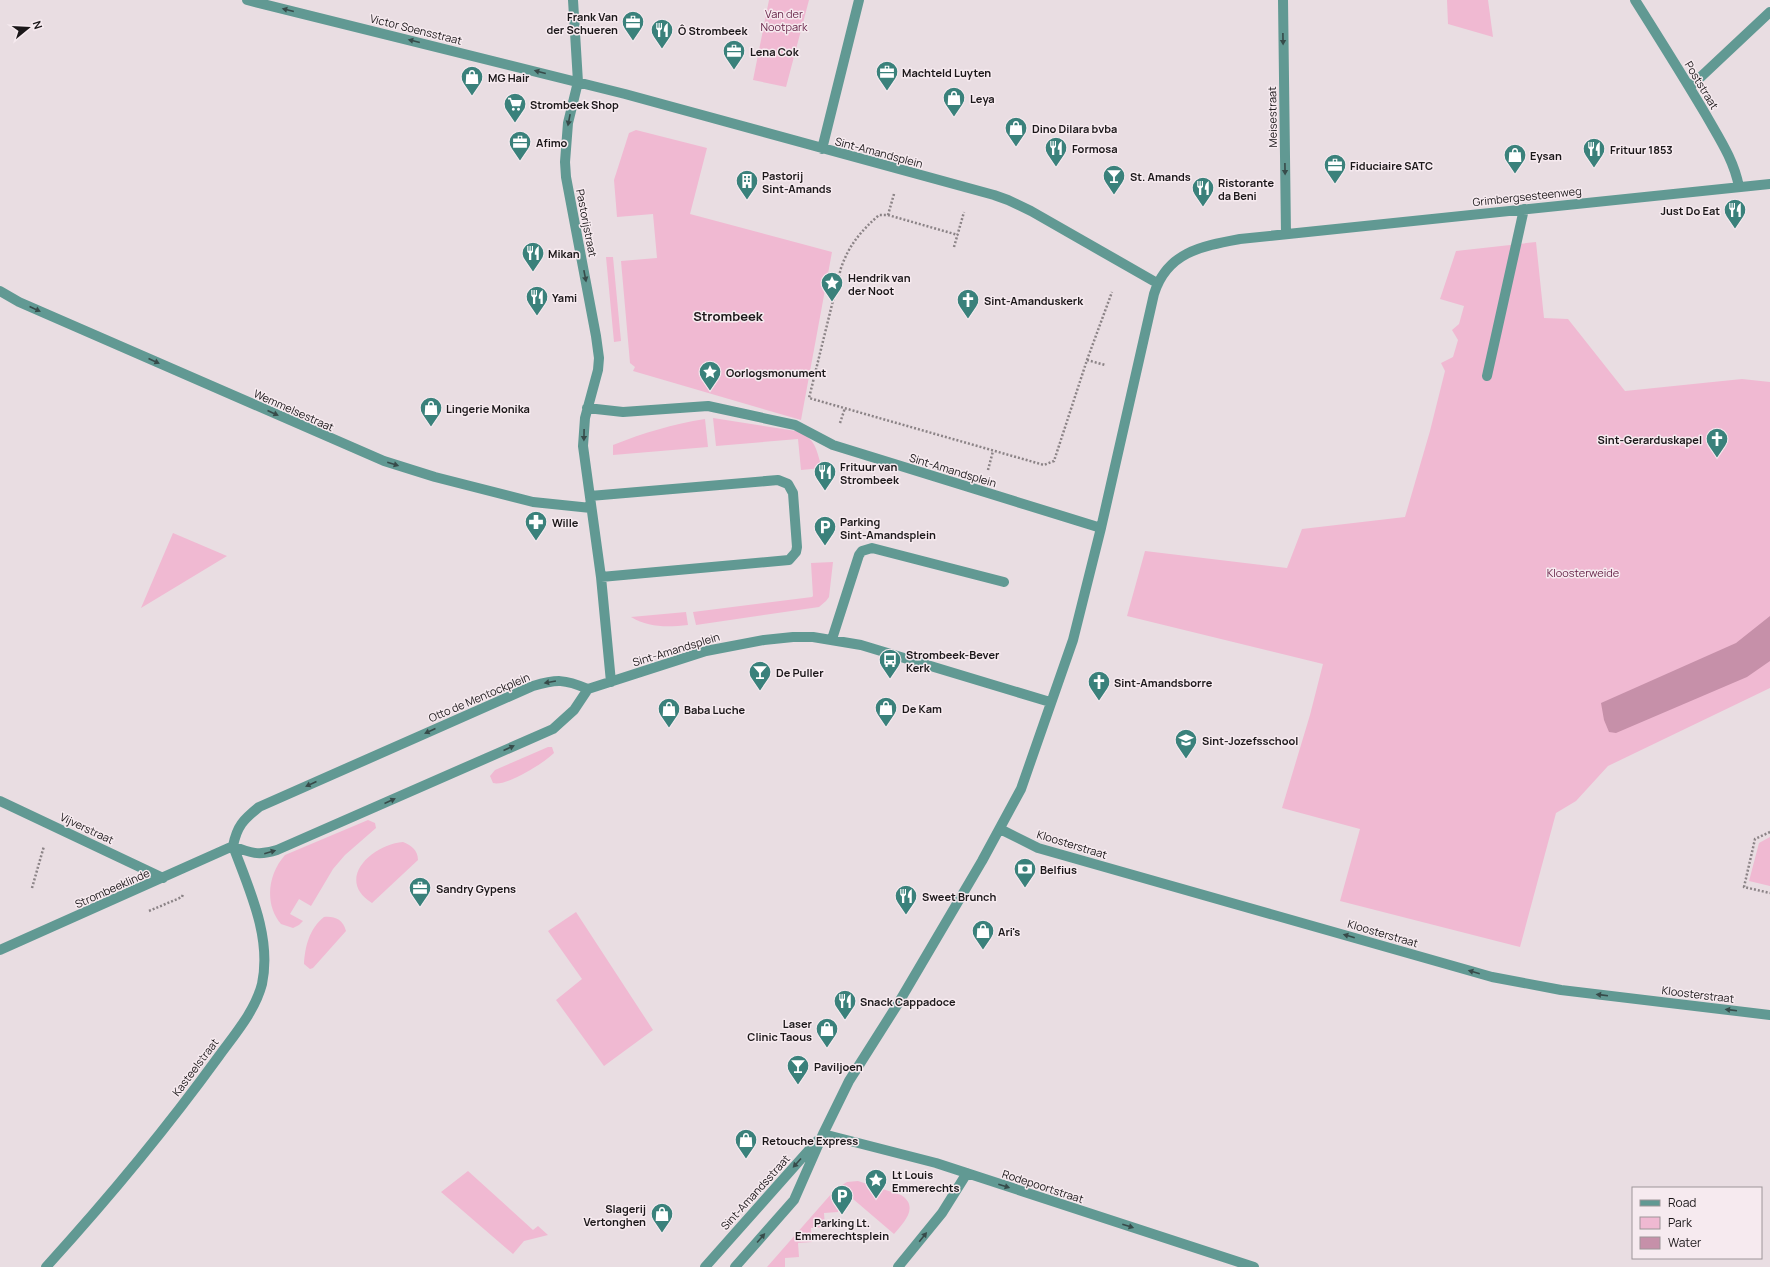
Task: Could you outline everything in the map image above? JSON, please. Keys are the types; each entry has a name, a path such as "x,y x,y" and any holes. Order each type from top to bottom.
{"street":[{"name":"Victor Soensstraat","path":"247,0 578,82"},
{"name":"Pastorijstraat","path":"573,0 578,82 568,123 565,162 566,177 596,336 598,358 598,370 587,408"},
{"path":"822,149 860,0"},
{"name":"Meisestraat","path":"1283,0 1286,234"},
{"name":"Poststraat","path":"1635,0 1690,87 1726,150 1737,176 1739,187"},
{"path":"1690,87 1770,12"},
{"name":"Sint-Amandsplein","path":"578,82 1008,200 1157,283"},
{"name":"Grimbergsesteenweg","path":"1286,234 1770,184"},
{"path":"1487,376 1524,209"},
{"path":"1000,829 1021,788 1073,640 1101,528 1157,283 1177,259 1188,252 1213,244 1286,234"},
{"name":"Wemmelsestraat","path":"0,292 33,308 384,461 435,477 533,502 591,508"},
{"name":"Sint-Amandsplein","path":"587,408 623,412 708,406 795,425 833,445 1101,528"},
{"path":"587,408 583,430 583,446 601,577 611,682"},
{"path":"590,496 778,480 788,484 793,493 797,547 796,552 789,560 601,577"},
{"path":"832,639 859,555 867,549 872,548 1004,582"},
{"name":"Sint-Amandsplein","path":"588,688 706,651 794,637 832,639 861,645 1050,702"},
{"name":"Otto de Mentockplein","path":"233,846 240,825 246,817 259,807 532,686 560,680 570,681 588,688"},
{"path":"233,846 255,854 265,854 277,850 553,729 574,710 588,688"},
{"name":"Vijverstraat","path":"0,801 163,878"},
{"name":"Kloosterstraat","path":"1000,829 1038,848 1492,977 1561,990 1770,1015"},
{"name":"Sint-Amandsstraat","path":"735,1267 794,1200 823,1134 849,1081 899,1002 1000,829"},
{"name":"Strombeeklinde","path":"0,950 233,846"},
{"name":"Kasteelstraat","path":"46,1267 128,1172 210,1069 251,1011 262,984 264,961 263,938 250,893 233,846"},
{"name":"Sint-Amandsstraat","path":"705,1267 823,1134"},
{"name":"Rodepoortstraat","path":"823,1134 936,1163 1254,1267"},
{"path":"898,1267 942,1213 967,1174"}],"path":[{"path":"888,215 894,194"},
{"path":"954,247 964,212"},
{"path":"958,235 888,215 879,215 862,229 845,254 840,268 809,398 1044,465 1054,461 1087,360 1112,292"},
{"path":"1087,360 1105,365"},
{"path":"837,430 845,408"},
{"path":"986,473 993,451"},
{"path":"1770,832 1755,839 1744,887 1770,893"},
{"path":"32,888 44,846"}],"green space":[{"name":"Van der Nootpark","path":"769,0 809,0 786,87 753,80"},
{"path":"1447,0 1488,0 1493,37 1448,24"},
{"path":"636,130 707,148 690,214 832,252 801,420 633,371 635,367 630,363 621,261 657,258 653,214 617,217 614,180 629,133"},
{"name":"Kloosterweide","path":"1536,242 1544,318 1568,319 1625,391 1742,379 1770,382 1770,688 1608,766 1576,801 1556,813 1520,947 1340,901 1360,829 1282,808 1310,715 1323,664 1127,616 1145,551 1287,568 1302,529 1405,517 1430,431 1445,371 1441,363 1453,357 1458,340 1452,330 1459,324 1464,306 1440,299 1456,251"},
{"path":"606,257 613,257 621,341 614,342"},
{"path":"713,418 796,431 803,434 808,437 814,445 822,468 801,470 798,439 716,446"},
{"path":"705,419 708,447 613,455 613,445 658,429"},
{"path":"173,533 227,556 141,608"},
{"path":"833,562 829,597 819,607 696,625 693,612 812,597 811,563"},
{"path":"686,612 688,625 659,626 638,621 631,617"},
{"path":"548,747 552,747 554,753 534,768 507,781 493,783 490,776 495,770"},
{"path":"368,820 375,823 376,828 345,855 333,869 311,906 299,899 290,914 303,921 293,928 281,924 272,907 270,889 275,871 285,855"},
{"path":"1770,837 1770,886 1749,881 1759,843"},
{"path":"403,842 414,848 418,856 418,860 372,903 361,894 357,884 357,874 362,864 380,849 391,844"},
{"path":"576,912 653,1030 604,1066 556,1000 582,979 548,931"},
{"path":"324,917 338,919 345,927 346,931 313,968 310,969 304,964 305,951 311,933"},
{"path":"468,1171 533,1230 538,1226 548,1235 524,1241 513,1254 441,1192"},
{"path":"858,1181 901,1195 907,1200 910,1210 902,1225 894,1234 839,1187 847,1182"},
{"path":"832,1193 838,1198 838,1212 824,1213 825,1227 811,1228 812,1242 798,1243 799,1257 785,1258 785,1267 767,1267"}],"water":[{"path":"1770,616 1770,661 1747,677 1616,733 1609,732 1604,720 1601,703 1736,643"}],"place":[{"name":"Frank Van der Schueren","path":"633,42"},
{"name":"Ô Strombeek","path":"662,50"},
{"name":"Lena Cok","path":"734,70"},
{"name":"Machteld Luyten","path":"887,92"},
{"name":"MG Hair","path":"472,96"},
{"name":"Leya","path":"954,118"},
{"name":"Strombeek Shop","path":"515,124"},
{"name":"Dino Dilara bvba","path":"1016,148"},
{"name":"Afimo","path":"520,162"},
{"name":"Formosa","path":"1056,168"},
{"name":"Frituur 1853","path":"1594,168"},
{"name":"Eysan","path":"1515,174"},
{"name":"Fiduciaire SATC","path":"1335,184"},
{"name":"St. Amands","path":"1114,196"},
{"name":"Pastorij Sint-Amands","path":"747,200"},
{"name":"Ristorante da Beni","path":"1203,208"},
{"name":"Just Do Eat","path":"1735,230"},
{"name":"Mikan","path":"533,272"},
{"name":"Hendrik van der Noot","path":"832,302"},
{"name":"Yami","path":"537,316"},
{"name":"Sint-Amanduskerk","path":"968,320"},
{"name":"Oorlogsmonument","path":"710,392"},
{"name":"Lingerie Monika","path":"431,428"},
{"name":"Sint-Gerarduskapel","path":"1717,458"},
{"name":"Frituur van Strombeek","path":"825,492"},
{"name":"Wille","path":"536,542"},
{"name":"Parking Sint-Amandsplein","path":"825,546"},
{"name":"Strombeek-Bever Kerk","path":"890,680"},
{"name":"De Puller","path":"760,692"},
{"name":"Sint-Amandsborre","path":"1099,702"},
{"name":"Baba Luche","path":"669,728"},
{"name":"De Kam","path":"886,728"},
{"name":"Sint-Jozefsschool","path":"1186,760"},
{"name":"Belfius","path":"1025,888"},
{"name":"Sandry Gypens","path":"420,908"},
{"name":"Sweet Brunch","path":"906,916"},
{"name":"Ari's","path":"983,950"},
{"name":"Snack Cappadoce","path":"845,1020"},
{"name":"Laser Clinic Taous","path":"827,1048"},
{"name":"Paviljoen","path":"798,1086"},
{"name":"Retouche Express","path":"746,1160"},
{"name":"Lt Louis Emmerechts","path":"876,1200"},
{"name":"Parking Lt. Emmerechtsplein","path":"842,1216"},
{"name":"Slagerij Vertonghen","path":"662,1234"}],"district":[{"name":"Strombeek","path":"728,316"}]}
